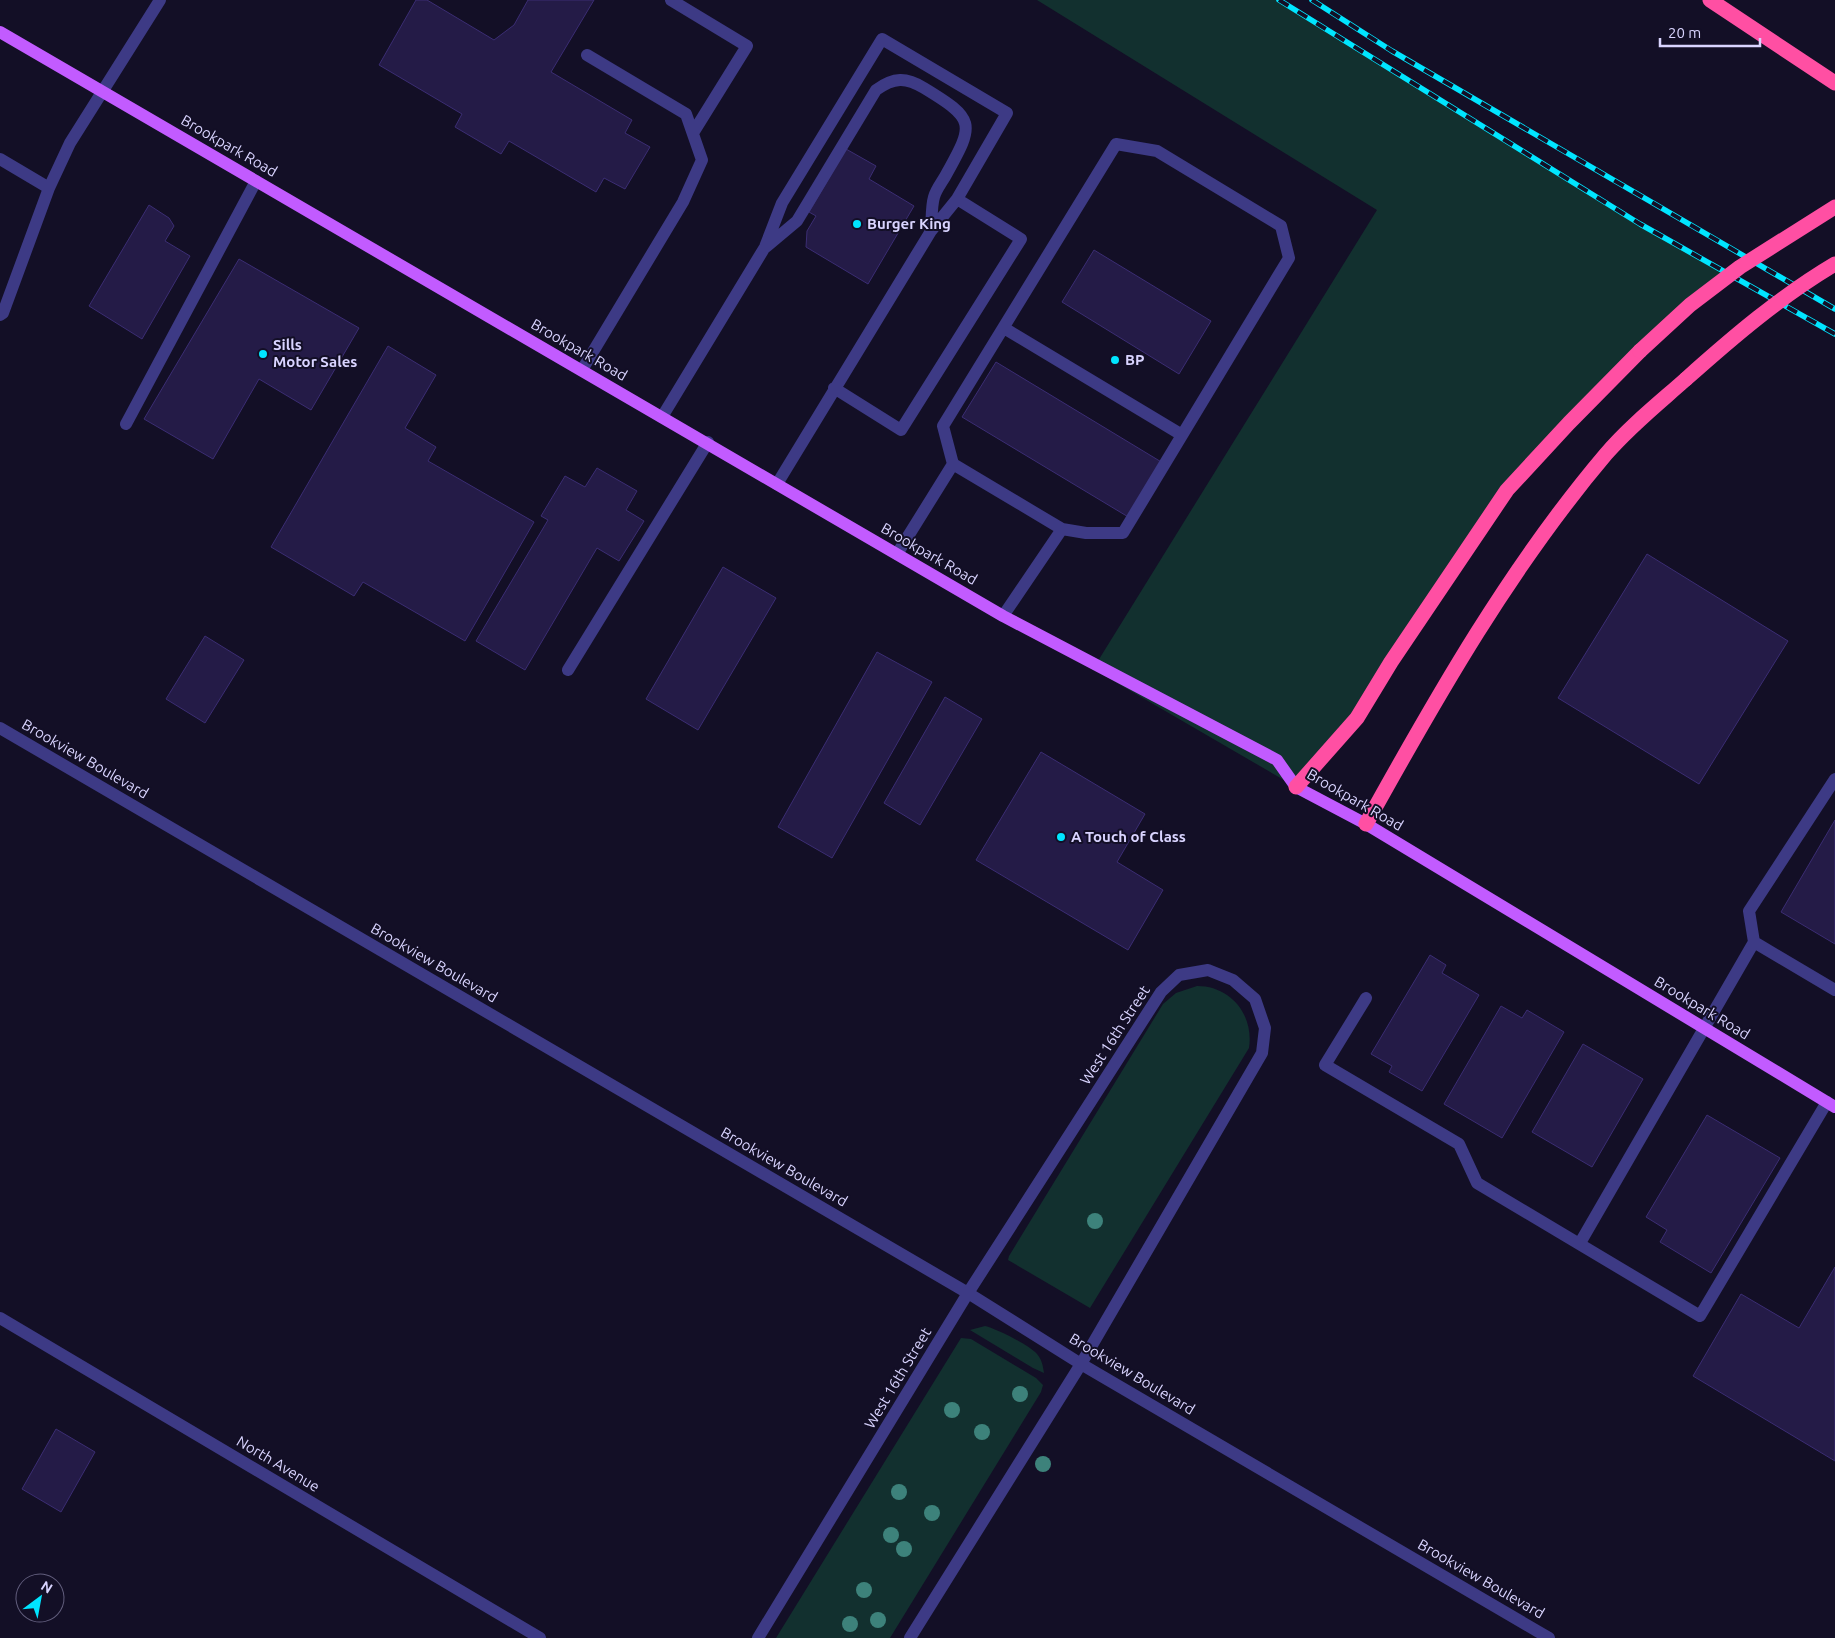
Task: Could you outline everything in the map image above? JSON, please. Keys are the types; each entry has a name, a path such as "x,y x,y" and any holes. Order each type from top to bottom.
{"highway":[{"path":"1710,0 1835,83"},
{"path":"1296,787 1358,718 1391,662 1507,490 1569,423 1640,351 1690,306 1740,267 1835,207"},
{"path":"1366,824 1408,748 1501,596 1549,527 1608,452 1686,378 1757,318 1835,264"}],"main road":[{"name":"Brookpark Road","path":"0,32 708,442 1003,616 1277,760 1296,787 1366,824 1831,1105"}],"street":[{"path":"0,315 3,313 49,188 70,143 160,0"},
{"path":"671,0 747,46 693,133"},
{"path":"662,417 765,247 782,203 882,38 1007,113 957,198 931,231 777,484"},
{"path":"582,370 682,202 702,160 686,114 587,55"},
{"path":"765,247 797,221 876,90 888,82 899,78 913,81 954,106 964,117 968,130 964,143 934,196 931,231"},
{"path":"1116,144 1157,151 1281,226 1289,258 1182,435 1123,533 1086,533 1062,529 953,464 943,426 1116,144"},
{"path":"0,159 49,188"},
{"path":"126,424 256,181"},
{"path":"834,388 901,430 1021,239 957,198"},
{"path":"1004,328 1182,435"},
{"path":"568,670 708,442"},
{"path":"896,554 953,464"},
{"path":"1003,616 1062,529"},
{"name":"Brookview Boulevard","path":"0,728 968,1294 1082,1364 1549,1638"},
{"path":"1580,1243 1754,942 1750,910 1835,779"},
{"path":"1754,942 1835,990"},
{"name":"West 16th Street","path":"758,1638 968,1294 1161,992 1179,975 1208,970 1233,980 1255,999 1265,1028 1262,1053 1082,1364 910,1638"},
{"path":"1366,998 1325,1065 1460,1144 1477,1183 1700,1316 1831,1105"},
{"name":"North Avenue","path":"0,1318 540,1638"}],"green space":[{"path":"1037,0 1279,0 1640,224 1729,274 1507,490 1391,662 1296,787 1093,669 1377,210"},
{"path":"1197,986 1209,987 1220,991 1238,1005 1248,1024 1249,1048 1090,1308 1008,1260 1009,1256 1163,1004 1176,993"},
{"path":"985,1326 1013,1338 1033,1350 1043,1365 1044,1373 970,1330"},
{"path":"961,1338 971,1339 1036,1378 1043,1385 1041,1392 890,1638 776,1638"}],"building":[{"path":"416,0 427,0 494,40 514,25 528,0 594,0 551,72 632,120 625,133 650,147 625,189 604,178 596,192 509,141 501,154 455,127 462,114 379,65"},
{"name":"Burger King","path":"846,149 876,166 869,179 914,206 868,284 806,247 807,231 816,216 809,212"},
{"path":"149,205 169,218 174,226 165,241 190,256 142,339 89,306"},
{"path":"1094,250 1211,321 1179,374 1062,302"},
{"name":"Sills Motor Sales","path":"239,259 359,328 311,410 259,379 213,459 144,419"},
{"path":"388,346 436,375 405,428 436,447 428,461 534,522 465,641 363,582 354,596 271,547"},
{"path":"996,362 1163,463 1130,518 962,417"},
{"path":"597,468 637,491 626,510 644,521 619,561 597,548 525,670 476,641 548,520 541,516 565,476 585,487"},
{"path":"1647,554 1788,641 1699,784 1558,698"},
{"path":"723,567 776,598 698,730 646,699"},
{"path":"205,636 244,660 205,723 166,699"},
{"path":"877,652 932,682 832,858 778,827"},
{"path":"945,697 982,719 920,825 884,803"},
{"name":"A Touch of Class","path":"1041,752 1145,814 1117,862 1163,890 1128,950 976,860"},
{"path":"1835,820 1835,944 1781,912"},
{"path":"1430,955 1446,965 1442,973 1479,995 1422,1091 1389,1072 1392,1066 1371,1054"},
{"path":"1501,1006 1522,1018 1527,1010 1564,1032 1502,1138 1444,1104"},
{"path":"1583,1044 1643,1079 1592,1167 1532,1132"},
{"path":"1707,1115 1780,1158 1711,1273 1660,1242 1667,1230 1646,1217"},
{"path":"1835,1267 1835,1461 1693,1376 1741,1294 1799,1328"},
{"path":"56,1429 95,1452 61,1512 22,1489"}],"railway":[{"path":"1279,0 1640,224 1835,334"},
{"path":"1312,0 1392,51 1835,309"}],"place":[{"name":"Burger King","path":"857,224"},
{"name":"Sills Motor Sales","path":"263,354"},
{"name":"BP","path":"1115,360"},
{"name":"A Touch of Class","path":"1061,837"}]}
